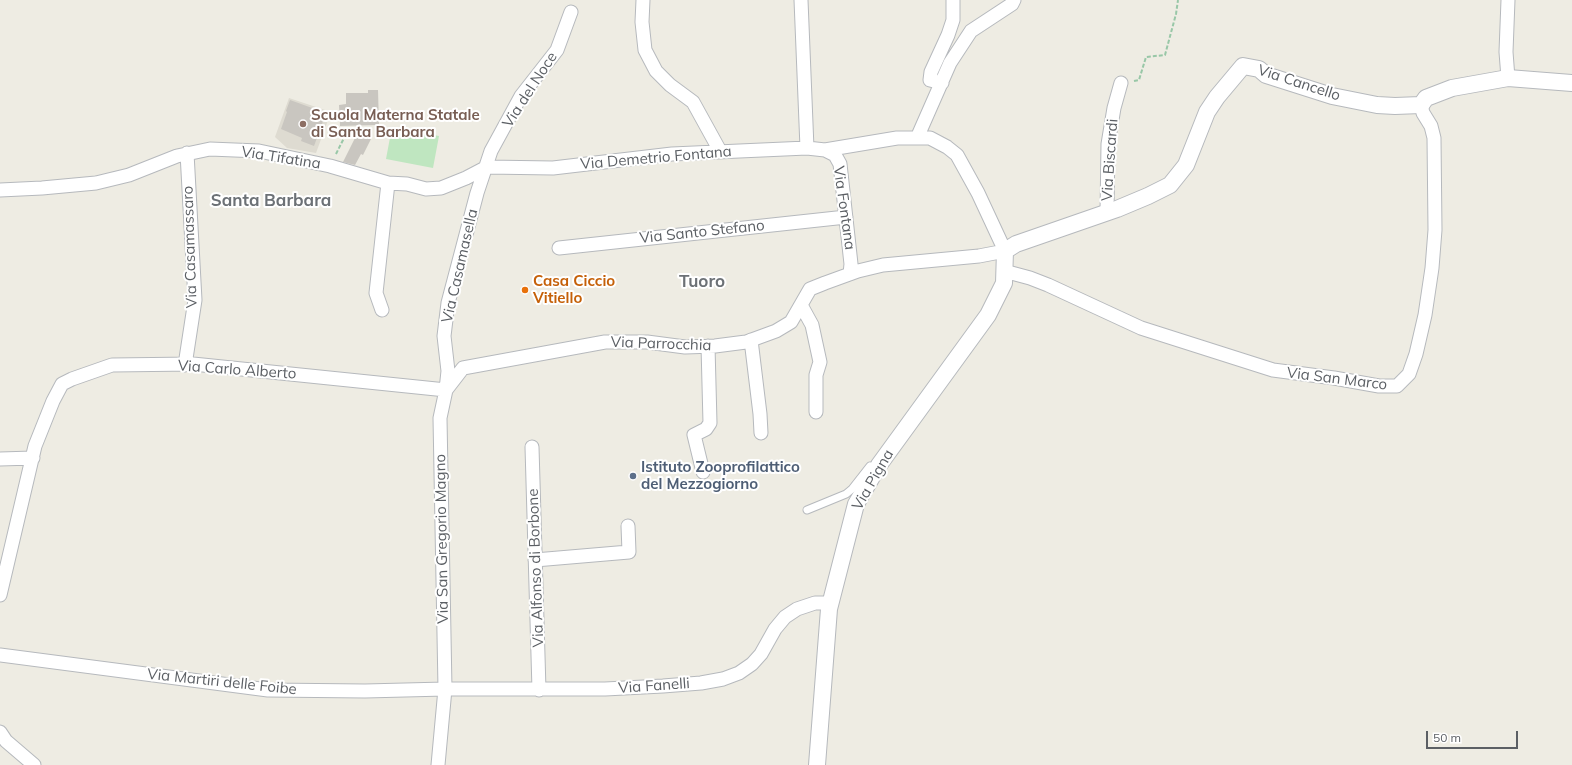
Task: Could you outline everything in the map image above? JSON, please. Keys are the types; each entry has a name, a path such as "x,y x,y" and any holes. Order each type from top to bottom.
{"street":[{"path":"643,0 642,22 645,50 656,70 670,85 693,102 720,152"},
{"path":"801,0 806,148"},
{"path":"942,83 930,80 931,72 948,35 953,20 953,0"},
{"path":"917,138 950,63 971,31 1012,4 1014,0"},
{"path":"1508,0 1506,52 1508,78"},
{"name":"Via del Noce","path":"487,166 491,151 522,96 556,50 571,12"},
{"name":"Via Cancello","path":"1005,251 1016,244 1107,213 1148,196 1170,184 1186,165 1207,112 1217,97 1243,66 1259,68 1266,75 1332,96 1377,105 1421,105"},
{"path":"1421,105 1426,98 1452,88 1508,78 1572,83"},
{"name":"Via Biscardi","path":"1107,213 1108,144 1114,108 1121,83"},
{"name":"Via San Marco","path":"1004,272 1030,278 1048,285 1141,328 1273,370 1380,386 1397,386 1409,374 1416,354 1426,315 1432,268 1435,230 1434,138 1431,126 1423,113 1421,105"},
{"name":"Via Demetrio Fontana","path":"487,166 553,168 672,154 806,148 824,150 897,138 930,138 946,147 957,156 978,193 1005,251"},
{"name":"Via Tifatina","path":"0,190 96,183 129,175 187,153 210,149 259,151 330,166 388,182 407,184 426,189 441,188 466,178 487,166"},
{"name":"Via Fontana","path":"824,150 835,155 840,164 851,264 850,274"},
{"name":"Via Casamassaro","path":"185,365 195,300 187,153"},
{"name":"Via Casamasella","path":"446,390 448,371 444,336 448,303 477,193 487,166"},
{"path":"382,310 376,293 388,182"},
{"name":"Via Santo Stefano","path":"559,248 846,217"},
{"name":"Via Pigna","path":"817,765 831,603 856,504 879,465 988,315 1004,283 1005,251"},
{"name":"Via Parrocchia","path":"446,390 463,368 605,342 647,342 685,347 708,346 751,340 776,331 791,322 810,289 850,274 883,265 979,256 1005,251"},
{"path":"801,305 812,325 820,362 816,375 816,412"},
{"path":"751,340 761,433"},
{"path":"703,472 694,435 706,429 710,423 708,346"},
{"name":"Via Carlo Alberto","path":"0,595 35,446 53,401 62,384 86,373 112,365 193,364 446,390"},
{"name":"Via San Gregorio Magno","path":"438,765 445,689 440,418 446,390"},
{"name":"Via Alfonso di Borbone","path":"532,447 539,690"},
{"path":"0,459 33,458"},
{"path":"535,560 630,552 628,526"},
{"name":"Via Fanelli","path":"445,689 605,689 701,683 723,679 739,673 752,664 761,654 774,628 785,617 797,609 815,603 831,603"},
{"name":"Via Martiri delle Foibe","path":"0,655 268,690 365,691 445,689"},
{"path":"0,732 6,741 34,765"}],"lane":[{"path":"807,510 846,494 852,489 901,426 921,407"}],"path":[{"path":"1121,83 1139,80 1146,57 1166,55 1178,0"},
{"path":"330,166 345,136 353,132"}],"shaded area":[{"name":"Scuola Materna Statale di Santa Barbara","path":"289,98 331,112 316,153 287,148 275,137"}],"green space":[{"path":"392,127 439,136 433,168 386,159"}],"building":[{"path":"368,90 378,90 379,125 340,126 339,105 346,104 346,93 368,93"},
{"name":"Scuola Materna Statale di Santa Barbara","path":"290,100 326,113 314,146 301,141 302,138 281,129"},
{"path":"358,132 371,139 363,155 361,154 355,165 343,162"}],"place":[{"name":"Scuola Materna Statale di Santa Barbara","path":"303,124"},
{"name":"Casa Ciccio Vitiello","path":"525,290"},
{"name":"Istituto Zooprofilattico del Mezzogiorno","path":"633,476"}],"district":[{"name":"Santa Barbara","path":"271,201"},
{"name":"Tuoro","path":"702,282"}]}
